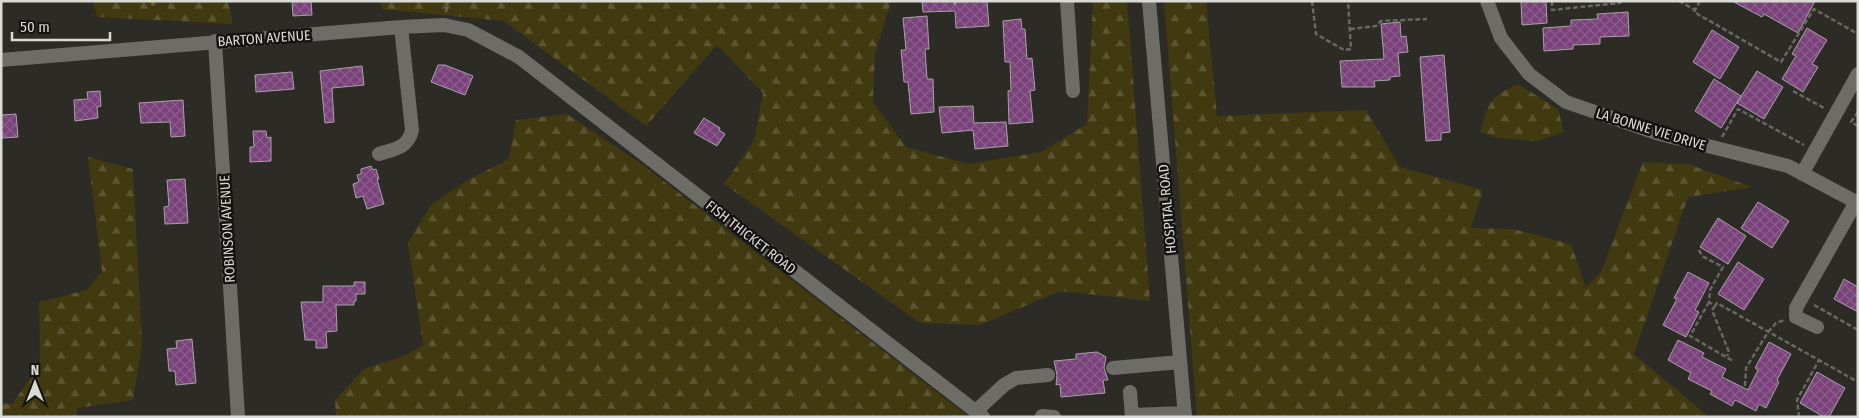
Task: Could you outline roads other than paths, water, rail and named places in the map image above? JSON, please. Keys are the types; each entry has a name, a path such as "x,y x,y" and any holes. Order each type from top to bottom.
{"street":[{"path":"1067,1 1073,91"},
{"name":"HOSPITAL ROAD","path":"1149,1 1185,415"},
{"name":"LA BONNE VIE DRIVE","path":"1487,1 1501,38 1529,74 1566,102 1656,133 1788,166 1857,202"},
{"name":"BARTON AVENUE","path":"1,60 105,53 216,41 401,26 444,25 468,30 519,57"},
{"path":"380,154 403,147 412,130 401,26"},
{"name":"ROBINSON AVENUE","path":"216,41 238,417"},
{"name":"FISH THICKET ROAD","path":"519,57 979,414"},
{"path":"1802,174 1858,74"},
{"path":"1817,327 1796,316 1796,308 1857,202"},
{"path":"1113,368 1180,362"},
{"path":"979,414 1004,385 1016,378 1048,375"},
{"path":"1130,392 1132,416 1185,415"}]}
